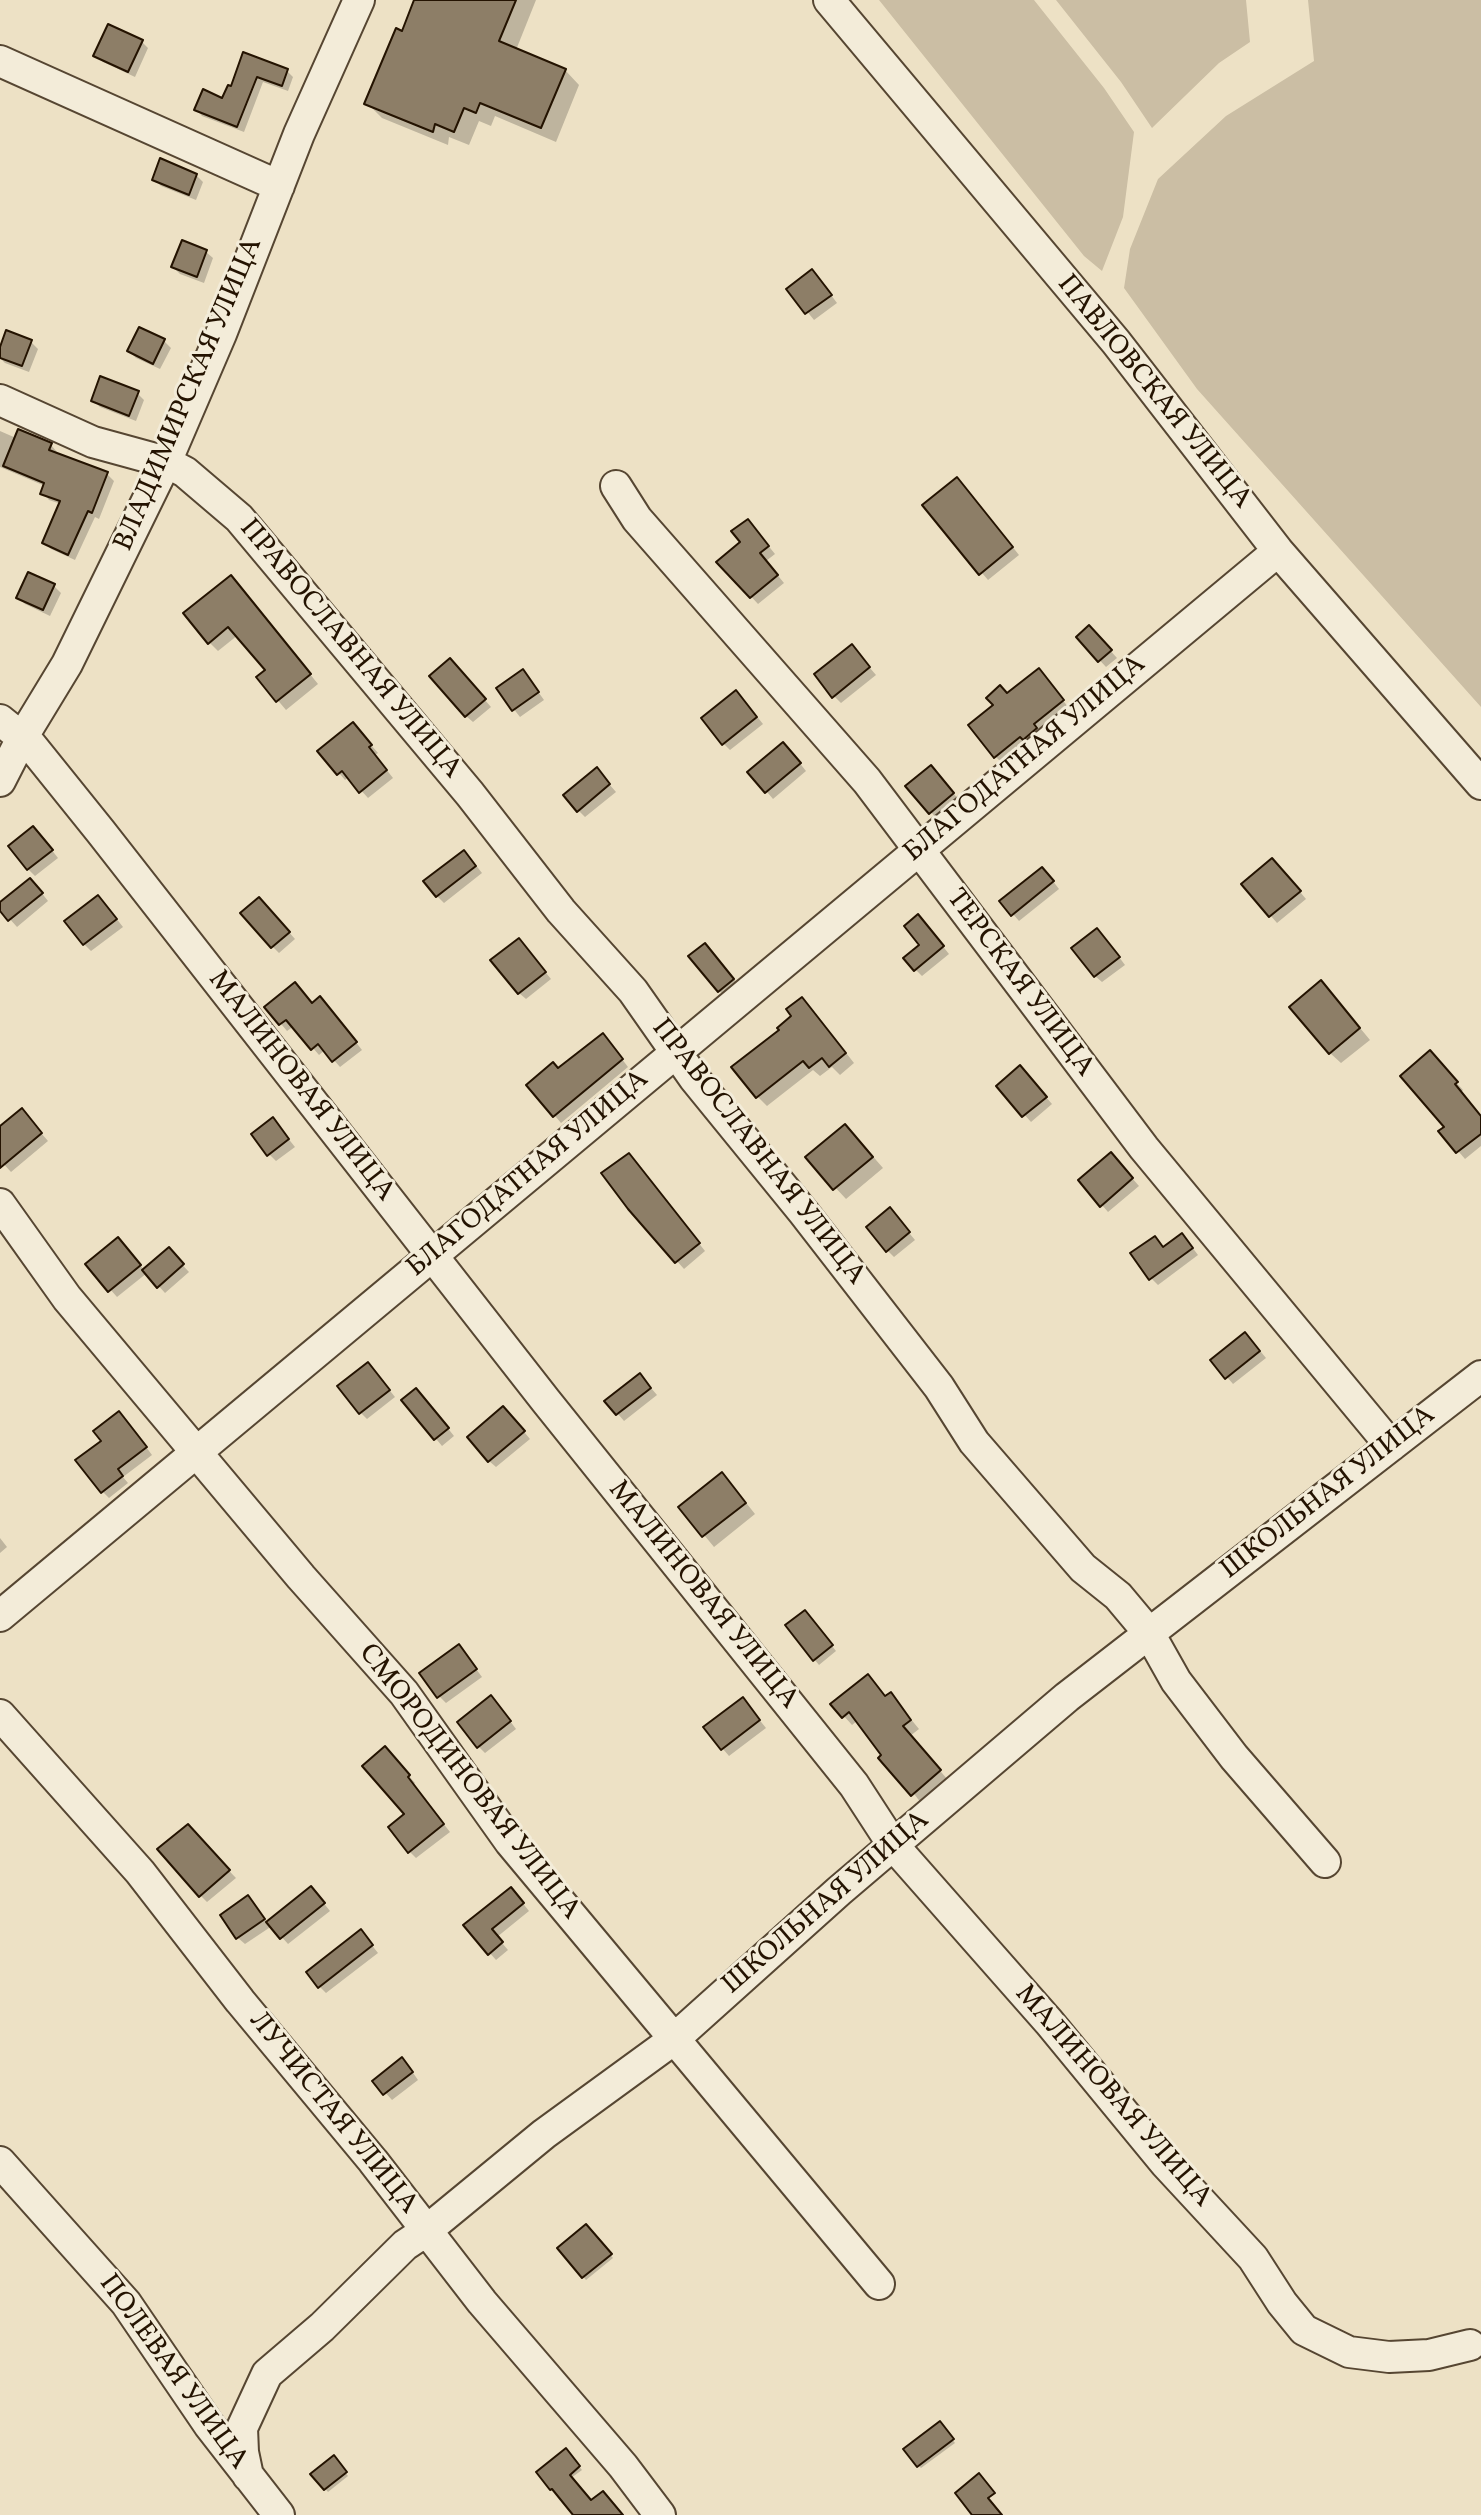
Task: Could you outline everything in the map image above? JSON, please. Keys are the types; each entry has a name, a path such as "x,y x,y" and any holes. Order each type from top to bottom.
{"street":[{"name":"ВЛАДИМИРСКАЯ УЛИЦА","path":"0,781 11,729 67,664 166,462 359,0"},
{"name":"ПАВЛОВСКАЯ УЛИЦА","path":"829,0 1116,342 1278,551 1481,784"},
{"path":"0,61 279,186"},
{"name":"ПРАВОСЛАВНАЯ УЛИЦА","path":"0,400 93,442 166,462 185,472 239,518 470,794 561,911 633,991 676,1053 939,1387 974,1442 1083,1568 1118,1596 1149,1633 1176,1681 1234,1757 1325,1862"},
{"name":"ТЕРСКАЯ УЛИЦА","path":"616,486 637,519 867,781 1144,1148 1391,1446"},
{"name":"БЛАГОДАТНАЯ УЛИЦА","path":"0,1616 1278,551"},
{"name":"МАЛИНОВАЯ УЛИЦА","path":"11,729 31,745 101,832 432,1256 854,1785 893,1845 1049,2022 1165,2163 1253,2258 1304,2330 1349,2352 1389,2357 1429,2355 1470,2345"},
{"name":"СМОРОДИНОВАЯ УЛИЦА","path":"0,1204 67,1298 195,1453 404,1693 510,1842 879,2284"},
{"name":"ШКОЛЬНАЯ УЛИЦА","path":"248,2476 242,2428 267,2374 322,2327 405,2245 544,2134 673,2040 893,1845 1067,1697 1481,1376"},
{"name":"ЛУЧИСТАЯ УЛИЦА","path":"0,1715 140,1872 240,2001 373,2161 482,2302 623,2466 660,2515"},
{"name":"ПОЛЕВАЯ УЛИЦА","path":"0,2162 126,2303 209,2425 279,2515"}],"shaded area":[{"path":"879,0 1034,0 1104,88 1134,132 1123,217 1102,271 1084,256"},
{"path":"1056,0 1246,0 1250,42 1219,63 1152,128 1121,82"},
{"path":"1308,0 1481,0 1481,707 1197,389 1124,288 1130,249 1158,179 1226,116 1314,61"}],"building":[{"path":"414,0 516,0 499,41 566,69 541,128 480,103 476,113 464,108 454,132 435,124 433,132 364,104 396,28 402,31"},
{"path":"108,24 143,40 128,72 93,56"},
{"path":"243,52 288,69 282,86 257,77 237,127 194,110 203,89 222,98 228,85 231,86"},
{"path":"160,158 197,174 189,195 152,180"},
{"path":"182,240 207,250 197,277 171,267"},
{"path":"812,269 832,295 805,314 786,289"},
{"path":"139,327 165,339 153,364 127,351"},
{"path":"6,330 32,340 22,366 0,358"},
{"path":"100,376 139,391 129,416 91,401"},
{"path":"18,429 52,443 49,450 108,472 92,513 88,511 68,555 42,543 60,501 40,494 44,483 3,466"},
{"path":"957,477 1013,547 979,575 922,505"},
{"path":"748,519 769,546 760,553 778,575 750,598 716,562 740,542 731,531"},
{"path":"28,572 55,584 43,610 16,598"},
{"path":"231,575 311,674 276,702 256,677 265,670 228,627 208,644 183,613"},
{"path":"1089,625 1112,650 1098,662 1076,637"},
{"path":"852,644 870,667 832,698 814,674"},
{"path":"450,658 486,699 465,717 429,676"},
{"path":"1039,668 1064,700 1034,724 1037,728 1023,740 1020,737 994,758 968,725 993,705 986,698 1000,685 1007,693"},
{"path":"523,669 539,692 512,711 496,688"},
{"path":"736,690 757,717 722,745 701,718"},
{"path":"353,722 387,770 359,793 342,771 337,775 317,751"},
{"path":"783,742 801,763 765,793 747,772"},
{"path":"931,765 954,793 929,814 905,786"},
{"path":"597,767 610,784 577,812 563,795"},
{"path":"33,826 53,850 27,870 8,846"},
{"path":"464,850 476,866 436,897 423,881"},
{"path":"1272,858 1301,891 1269,917 1241,884"},
{"path":"1042,867 1054,881 1011,916 999,901"},
{"path":"30,878 43,893 8,921 0,911 0,902"},
{"path":"98,895 117,919 83,945 64,921"},
{"path":"259,897 290,932 271,948 240,913"},
{"path":"918,914 944,946 914,971 903,958 919,945 904,926"},
{"path":"1097,928 1120,957 1094,977 1071,948"},
{"path":"519,938 546,972 518,994 490,960"},
{"path":"705,943 734,979 718,992 688,956"},
{"path":"1321,980 1360,1028 1329,1054 1289,1007"},
{"path":"295,982 312,1003 320,996 357,1042 332,1062 318,1044 311,1050 286,1020 279,1025 264,1007"},
{"path":"802,997 846,1053 829,1067 822,1058 809,1068 803,1061 756,1098 731,1067 779,1030 777,1028 791,1016 786,1009"},
{"path":"603,1033 623,1059 553,1117 526,1085 553,1062 558,1068"},
{"path":"1430,1050 1458,1082 1455,1084 1481,1116 1481,1134 1456,1153 1438,1131 1444,1127 1400,1076"},
{"path":"1020,1065 1047,1097 1022,1117 996,1086"},
{"path":"22,1108 42,1133 0,1168 0,1126"},
{"path":"273,1117 289,1139 267,1156 251,1134"},
{"path":"845,1124 873,1157 833,1190 805,1157"},
{"path":"1111,1152 1133,1178 1100,1207 1078,1180"},
{"path":"629,1153 700,1243 675,1263 601,1173"},
{"path":"890,1207 910,1232 886,1252 866,1227"},
{"path":"1182,1233 1193,1248 1149,1280 1130,1253 1155,1236 1163,1247"},
{"path":"118,1237 141,1265 108,1292 85,1264"},
{"path":"169,1247 184,1264 157,1288 142,1270"},
{"path":"1245,1332 1260,1351 1225,1379 1210,1360"},
{"path":"368,1362 390,1390 359,1414 337,1386"},
{"path":"640,1373 651,1388 616,1415 604,1401"},
{"path":"416,1388 449,1428 434,1440 401,1400"},
{"path":"503,1406 525,1431 488,1462 467,1437"},
{"path":"119,1411 147,1447 118,1469 123,1476 101,1493 75,1460 101,1441 93,1431"},
{"path":"722,1472 746,1503 702,1537 678,1507"},
{"path":"805,1610 833,1645 813,1661 785,1625"},
{"path":"459,1644 477,1669 437,1698 419,1673"},
{"path":"868,1674 885,1696 891,1692 911,1720 903,1726 941,1770 911,1796 878,1758 881,1755 849,1712 842,1718 830,1704"},
{"path":"491,1695 511,1721 477,1748 457,1722"},
{"path":"743,1697 760,1720 721,1750 703,1727"},
{"path":"385,1746 410,1775 408,1777 444,1824 408,1853 388,1827 404,1814 362,1766"},
{"path":"188,1824 230,1870 199,1897 157,1849"},
{"path":"311,1886 325,1903 280,1939 266,1922"},
{"path":"511,1887 524,1903 492,1929 503,1942 488,1955 463,1925"},
{"path":"248,1895 265,1919 236,1939 220,1915"},
{"path":"361,1929 373,1945 318,1988 306,1972"},
{"path":"402,2057 413,2072 383,2095 372,2081"},
{"path":"586,2224 612,2254 582,2278 557,2248"},
{"path":"940,2421 954,2439 917,2467 903,2449"},
{"path":"566,2448 580,2466 570,2475 591,2500 603,2491 623,2515 573,2515 550,2490 536,2472"},
{"path":"334,2455 347,2472 324,2490 310,2474"},
{"path":"979,2473 995,2493 988,2498 1002,2515 972,2515 955,2493"}]}
